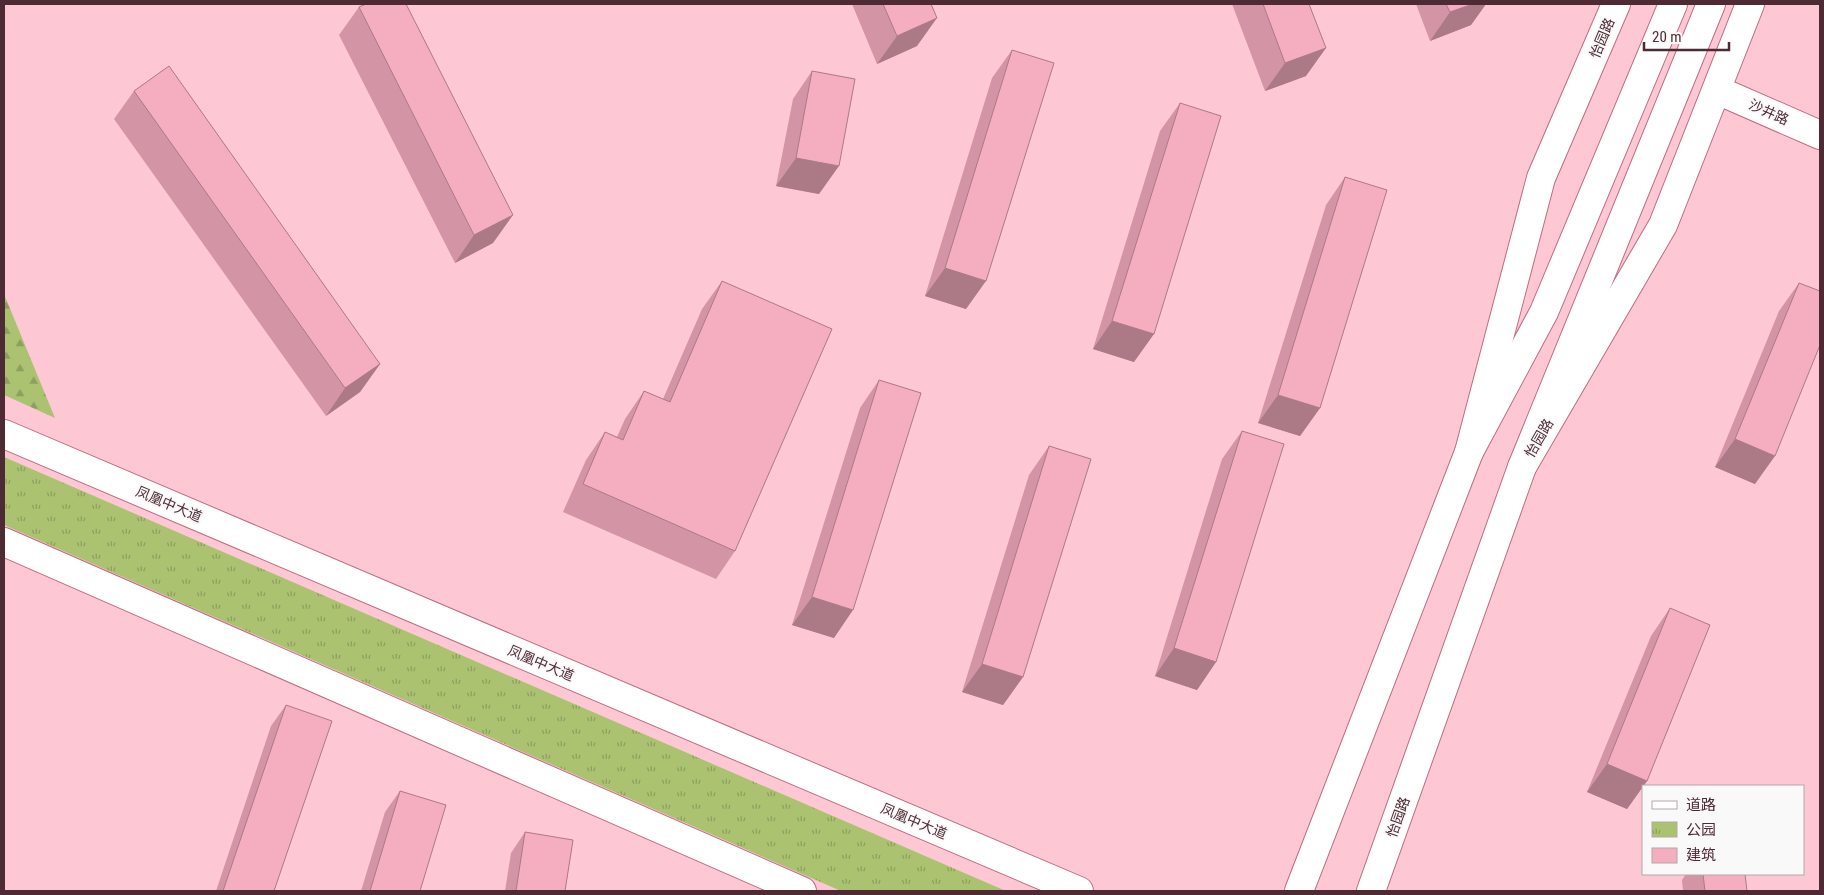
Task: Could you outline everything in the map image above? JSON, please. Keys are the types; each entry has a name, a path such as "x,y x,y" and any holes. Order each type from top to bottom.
{"main road":[{"name":"怡园路","path":"1298,891 1469,452 1541,178 1616,4"},
{"path":"1469,452 1544,312 1673,4"},
{"path":"1522,467 1711,4"},
{"name":"怡园路","path":"1371,891 1522,467 1663,225 1750,4"},
{"name":"沙井路","path":"1717,90 1820,135"},
{"name":"凤凰中大道","path":"4,434 1079,891"},
{"path":"4,542 802,891"}],"green space":[{"path":"4,294 55,418 4,395"},
{"path":"4,457 1006,891 841,891 4,525"}],"building":[{"path":"366,4 406,4 513,215 474,235 359,7"},
{"path":"883,4 931,4 937,18 897,36"},
{"path":"1263,4 1309,4 1326,48 1285,63"},
{"path":"1446,4 1473,4 1450,12"},
{"path":"1012,50 1054,63 986,281 945,268"},
{"path":"169,66 380,364 345,388 134,91"},
{"path":"812,71 855,79 839,166 796,158"},
{"path":"1180,103 1221,116 1154,334 1112,321"},
{"path":"1345,177 1387,190 1320,408 1278,395"},
{"path":"722,281 832,329 735,551 583,484 605,432 623,440 644,391 670,402"},
{"path":"1799,283 1820,291 1820,345 1775,456 1735,439"},
{"path":"879,380 921,393 853,610 812,597"},
{"path":"1242,431 1284,444 1216,662 1174,648"},
{"path":"1049,446 1091,459 1023,677 982,664"},
{"path":"1670,608 1710,625 1647,781 1607,764"},
{"path":"286,705 332,721 274,891 223,891"},
{"path":"400,791 446,805 420,891 370,891"},
{"path":"525,832 573,840 565,891 516,891"},
{"path":"1703,875 1745,875 1747,891 1705,891"}]}
